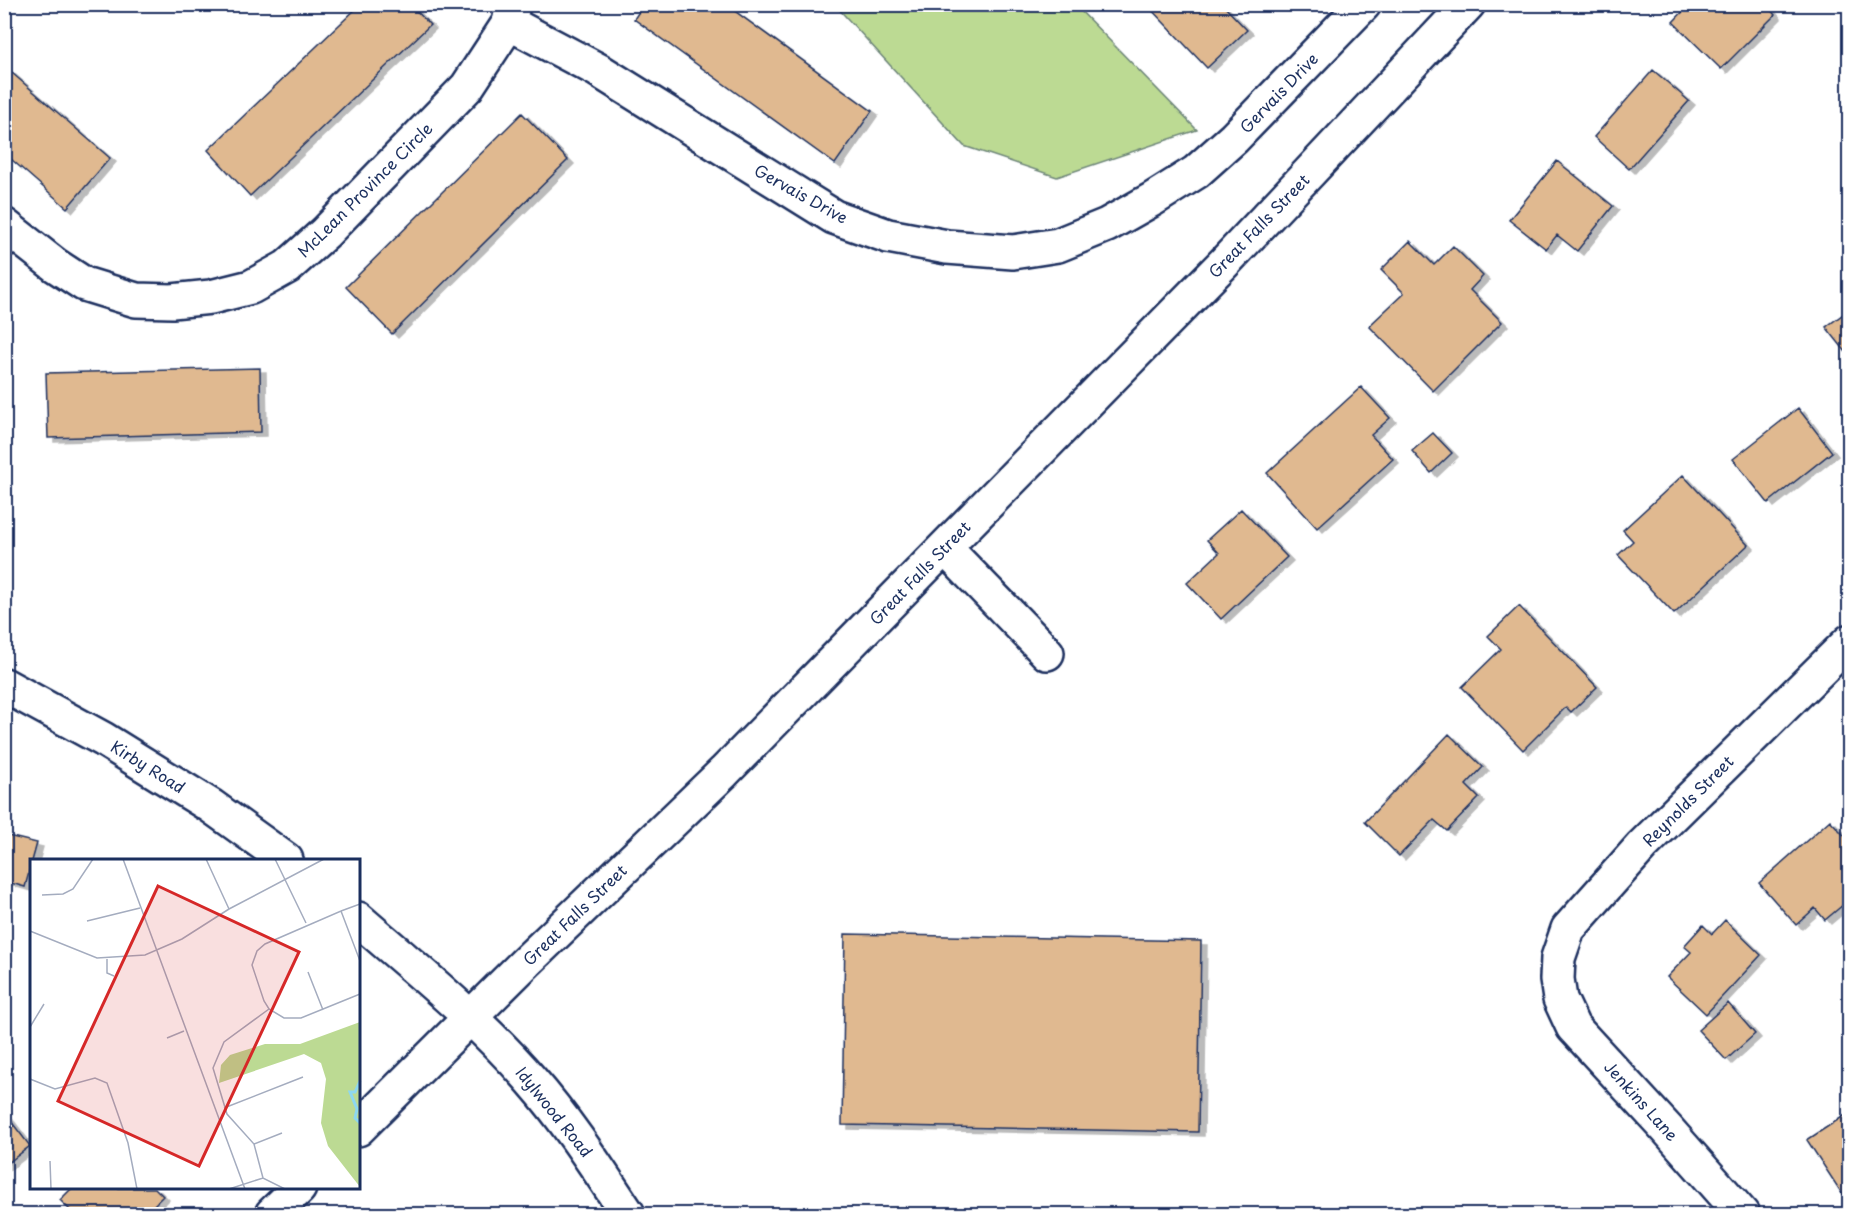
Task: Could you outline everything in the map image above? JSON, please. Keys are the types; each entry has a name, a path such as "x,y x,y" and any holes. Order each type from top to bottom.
{"street":[{"name":"Great Falls Street","path":"360,1128 724,772 945,548 1224,263 1468,4"},
{"name":"Gervais Drive","path":"511,14 834,217 888,236 947,247 1013,252 1058,245 1097,229 1153,200 1196,172 1234,138 1354,8"},
{"name":"McLean Province Circle","path":"4,225 55,265 84,284 136,300 172,301 211,297 250,287 287,267 333,225 466,87 511,14"},
{"path":"945,548 1047,653"},
{"name":"Reynolds Street","path":"1557,979 1558,958 1568,929 1642,846 1850,641"},
{"name":"Kirby Road","path":"4,685 103,739 201,800 283,859"},
{"path":"360,922 471,1017"},
{"name":"Jenkins Lane","path":"1557,979 1560,999 1573,1027 1742,1215"},
{"name":"Idylwood Road","path":"471,1017 532,1081 589,1156 628,1215"},
{"path":"272,1215 298,1189"}],"green space":[{"path":"835,5 1075,5 1197,130 1057,177 964,146"}],"building":[{"path":"361,4 410,4 430,25 250,196 208,150"},
{"path":"644,4 725,4 872,111 835,164 634,19"},
{"path":"1146,4 1222,4 1247,30 1207,68"},
{"path":"1690,4 1766,4 1775,15 1721,69 1673,22"},
{"path":"4,66 110,158 67,208 4,153"},
{"path":"1653,70 1689,101 1629,169 1594,137"},
{"path":"522,113 568,160 392,334 346,287"},
{"path":"1557,161 1613,206 1577,251 1557,235 1546,249 1509,220"},
{"path":"1410,241 1434,265 1453,246 1483,276 1470,290 1502,322 1433,391 1369,326 1404,293 1381,270"},
{"path":"1850,309 1850,357 1826,327"},
{"path":"260,368 261,432 48,438 46,373"},
{"path":"1361,387 1390,418 1371,435 1393,459 1317,528 1267,473"},
{"path":"1798,408 1832,452 1768,503 1733,459"},
{"path":"1433,433 1452,453 1431,473 1412,451"},
{"path":"1683,475 1748,545 1674,614 1618,555 1633,541 1623,530"},
{"path":"1241,509 1287,557 1221,619 1187,583 1219,553 1207,540"},
{"path":"1519,606 1597,687 1571,712 1566,707 1523,750 1462,687 1501,649 1488,636"},
{"path":"1449,734 1483,767 1466,785 1479,798 1447,831 1434,820 1399,856 1365,822"},
{"path":"1830,820 1850,842 1850,899 1825,920 1815,908 1796,925 1759,883"},
{"path":"4,835 37,843 33,859 30,859 25,887 4,881"},
{"path":"1725,920 1761,955 1706,1014 1667,977 1691,952 1684,946 1703,925 1712,934"},
{"path":"845,934 1201,941 1198,1132 842,1125"},
{"path":"1728,1003 1755,1034 1726,1060 1698,1030"},
{"path":"1850,1112 1850,1206 1807,1140"},
{"path":"7,1116 30,1146 4,1166 4,1118"},
{"path":"71,1189 156,1189 163,1196 145,1214 74,1214 60,1200"}]}
